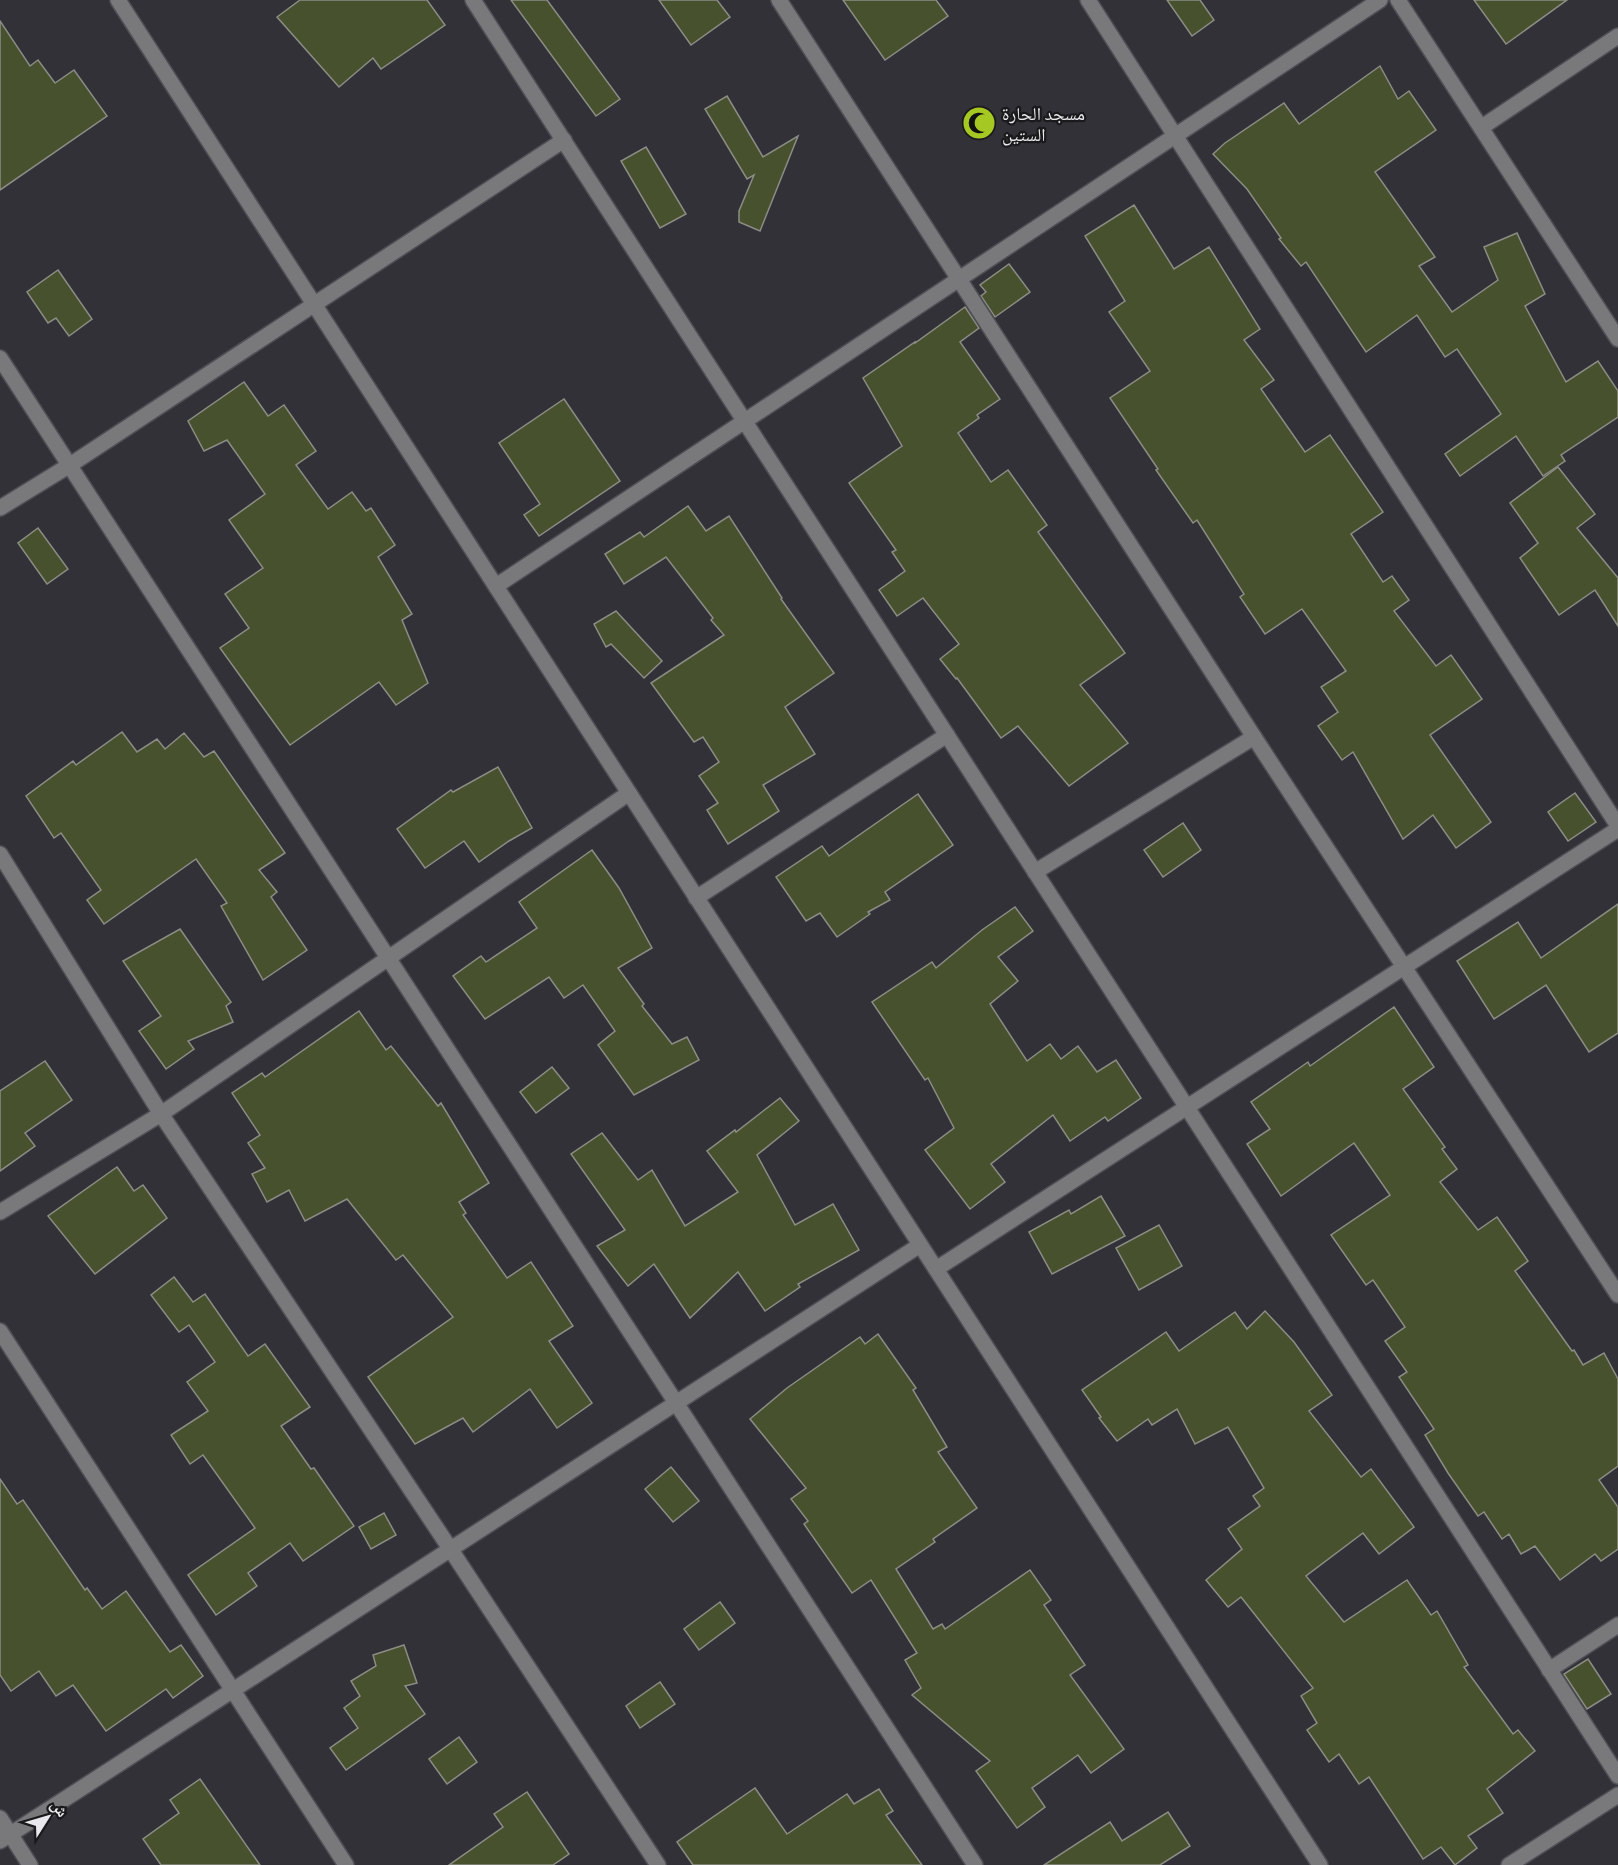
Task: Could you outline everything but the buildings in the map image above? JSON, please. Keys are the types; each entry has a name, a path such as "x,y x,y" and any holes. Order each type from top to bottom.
{"street":[{"path":"118,0 1320,1865"},
{"path":"473,0 1618,1776"},
{"path":"779,0 1254,737 1618,1295"},
{"path":"936,1269 1618,828 1088,0"},
{"path":"496,586 1380,0"},
{"path":"1398,0 1618,339"},
{"path":"1482,127 1618,36"},
{"path":"0,508 70,465 564,140"},
{"path":"0,358 975,1865"},
{"path":"696,898 947,735"},
{"path":"1035,872 1254,737"},
{"path":"0,1212 161,1114 629,793"},
{"path":"0,854 161,1114 452,1550 658,1865"},
{"path":"5,1838 920,1245"},
{"path":"0,1331 346,1865"},
{"path":"1549,1670 1618,1625"},
{"path":"1509,1865 1618,1795"},
{"path":"0,1818 5,1838 30,1865"}],"place":[{"name":"مسجد الحارة الستين","path":"979,123"}]}
